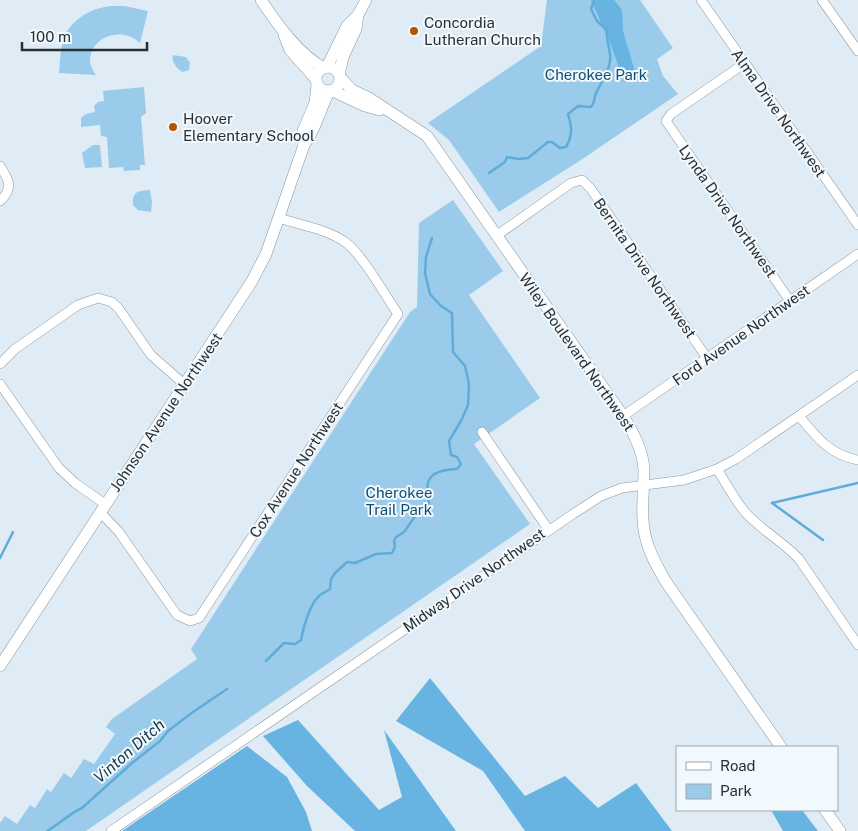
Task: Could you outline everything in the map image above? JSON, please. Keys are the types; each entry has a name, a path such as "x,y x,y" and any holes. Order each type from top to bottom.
{"street":[{"path":"261,0 283,31 309,59 334,69 340,75"},
{"path":"316,82 318,72 326,67 347,26 358,15 366,0"},
{"name":"Alma Drive Northwest","path":"700,0 858,225"},
{"path":"822,0 858,51"},
{"path":"283,31 290,50 322,90 331,91 340,84 343,57 356,29 358,15"},
{"name":"Lynda Drive Northwest","path":"745,63 671,114 666,121 790,301"},
{"name":"Wiley Boulevard Northwest","path":"340,75 352,90 369,98 427,136 623,416 634,433 644,468 642,498 645,538 652,558 666,582 780,746"},
{"name":"Johnson Avenue Northwest","path":"304,144 303,132 315,103 316,82"},
{"name":"Wiley Boulevard Northwest","path":"331,91 365,106 390,113"},
{"name":"Johnson Avenue Northwest","path":"0,666 252,281 266,254 304,144 311,135 322,105 331,91"},
{"path":"0,166 8,178 9,187 6,195 0,201"},
{"name":"Bernita Drive Northwest","path":"496,236 571,183 582,180 591,189 707,358"},
{"name":"Cox Avenue Northwest","path":"103,508 177,614 190,622 199,618 398,314 358,255 345,242 328,233 279,218"},
{"name":"Ford Avenue Northwest","path":"623,416 858,254"},
{"path":"0,364 15,349 78,305 98,298 112,302 119,309 151,355 185,385"},
{"name":"Midway Drive Northwest","path":"111,831 548,529 601,496 622,488 684,480 716,469 736,459 858,375"},
{"path":"0,384 59,468 103,508"},
{"path":"799,416 816,438 841,455 858,460"},
{"path":"482,432 548,529"},
{"path":"716,469 744,511 799,558 858,645"},
{"path":"826,811 840,831"}],"green space":[{"name":"Cherokee Park","path":"547,0 640,0 673,48 657,59 663,76 678,94 581,160 499,212 449,140 428,123 541,46"},
{"path":"111,6 124,6 148,11 140,43 120,34 110,36 101,40 94,47 90,55 91,65 96,75 59,73 62,45 70,27 89,12"},
{"path":"173,55 186,57 190,63 189,70 183,72 179,69 175,65"},
{"path":"144,87 146,113 141,117 145,165 140,165 140,170 124,171 123,167 109,168 107,137 101,136 100,125 81,127 81,118 86,114 95,112 94,106 98,102 104,101 103,91"},
{"path":"93,145 100,145 102,167 85,168 82,153"},
{"path":"150,190 151,212 138,210 133,205 135,194 139,191"},
{"name":"Cherokee Trail Park","path":"453,200 503,271 469,295 540,398 474,444 530,524 86,831 0,831 0,823 5,816 17,824 30,805 35,808 47,789 51,792 64,773 71,778 84,759 94,764 115,734 106,727 112,719 197,659 191,649 410,312 417,307 419,223"}],"shaded area":[{"path":"591,0 614,0 622,10 623,31 636,75 624,82 611,45"},
{"path":"430,678 525,796 565,776 598,808 636,783 672,831 525,831 483,771 396,721"},
{"path":"298,720 379,810 402,797 384,730 456,831 355,831 307,786 263,736"},
{"path":"247,746 287,777 306,812 312,831 122,831"},
{"path":"772,811 803,811 818,831 783,831"}],"waterway":[{"name":"Vinton Ditch","path":"489,173 505,162 507,157 528,158 548,142 552,142 560,148 566,147 571,131 568,114 578,106 591,107 593,104 610,60 607,30 597,21 591,9 594,0"},
{"name":"Vinton Ditch","path":"266,661 284,643 295,644 301,640 305,623 313,604 320,595 330,589 331,579 347,562 355,563 376,554 392,553 396,537 404,532 416,515 429,503 427,487 431,477 441,471 457,469 461,464 457,457 451,455 449,441 468,405 469,384 465,366 453,352 452,313 441,306 430,294 425,273 426,257 432,238"},
{"path":"772,503 858,483"},
{"path":"772,503 823,540"},
{"path":"0,558 13,532"},
{"name":"Vinton Ditch","path":"47,831 82,808 132,763 160,741 168,731 227,689"}],"place":[{"name":"Concordia Lutheran Church","path":"414,31"},
{"name":"Hoover Elementary School","path":"173,127"}]}
